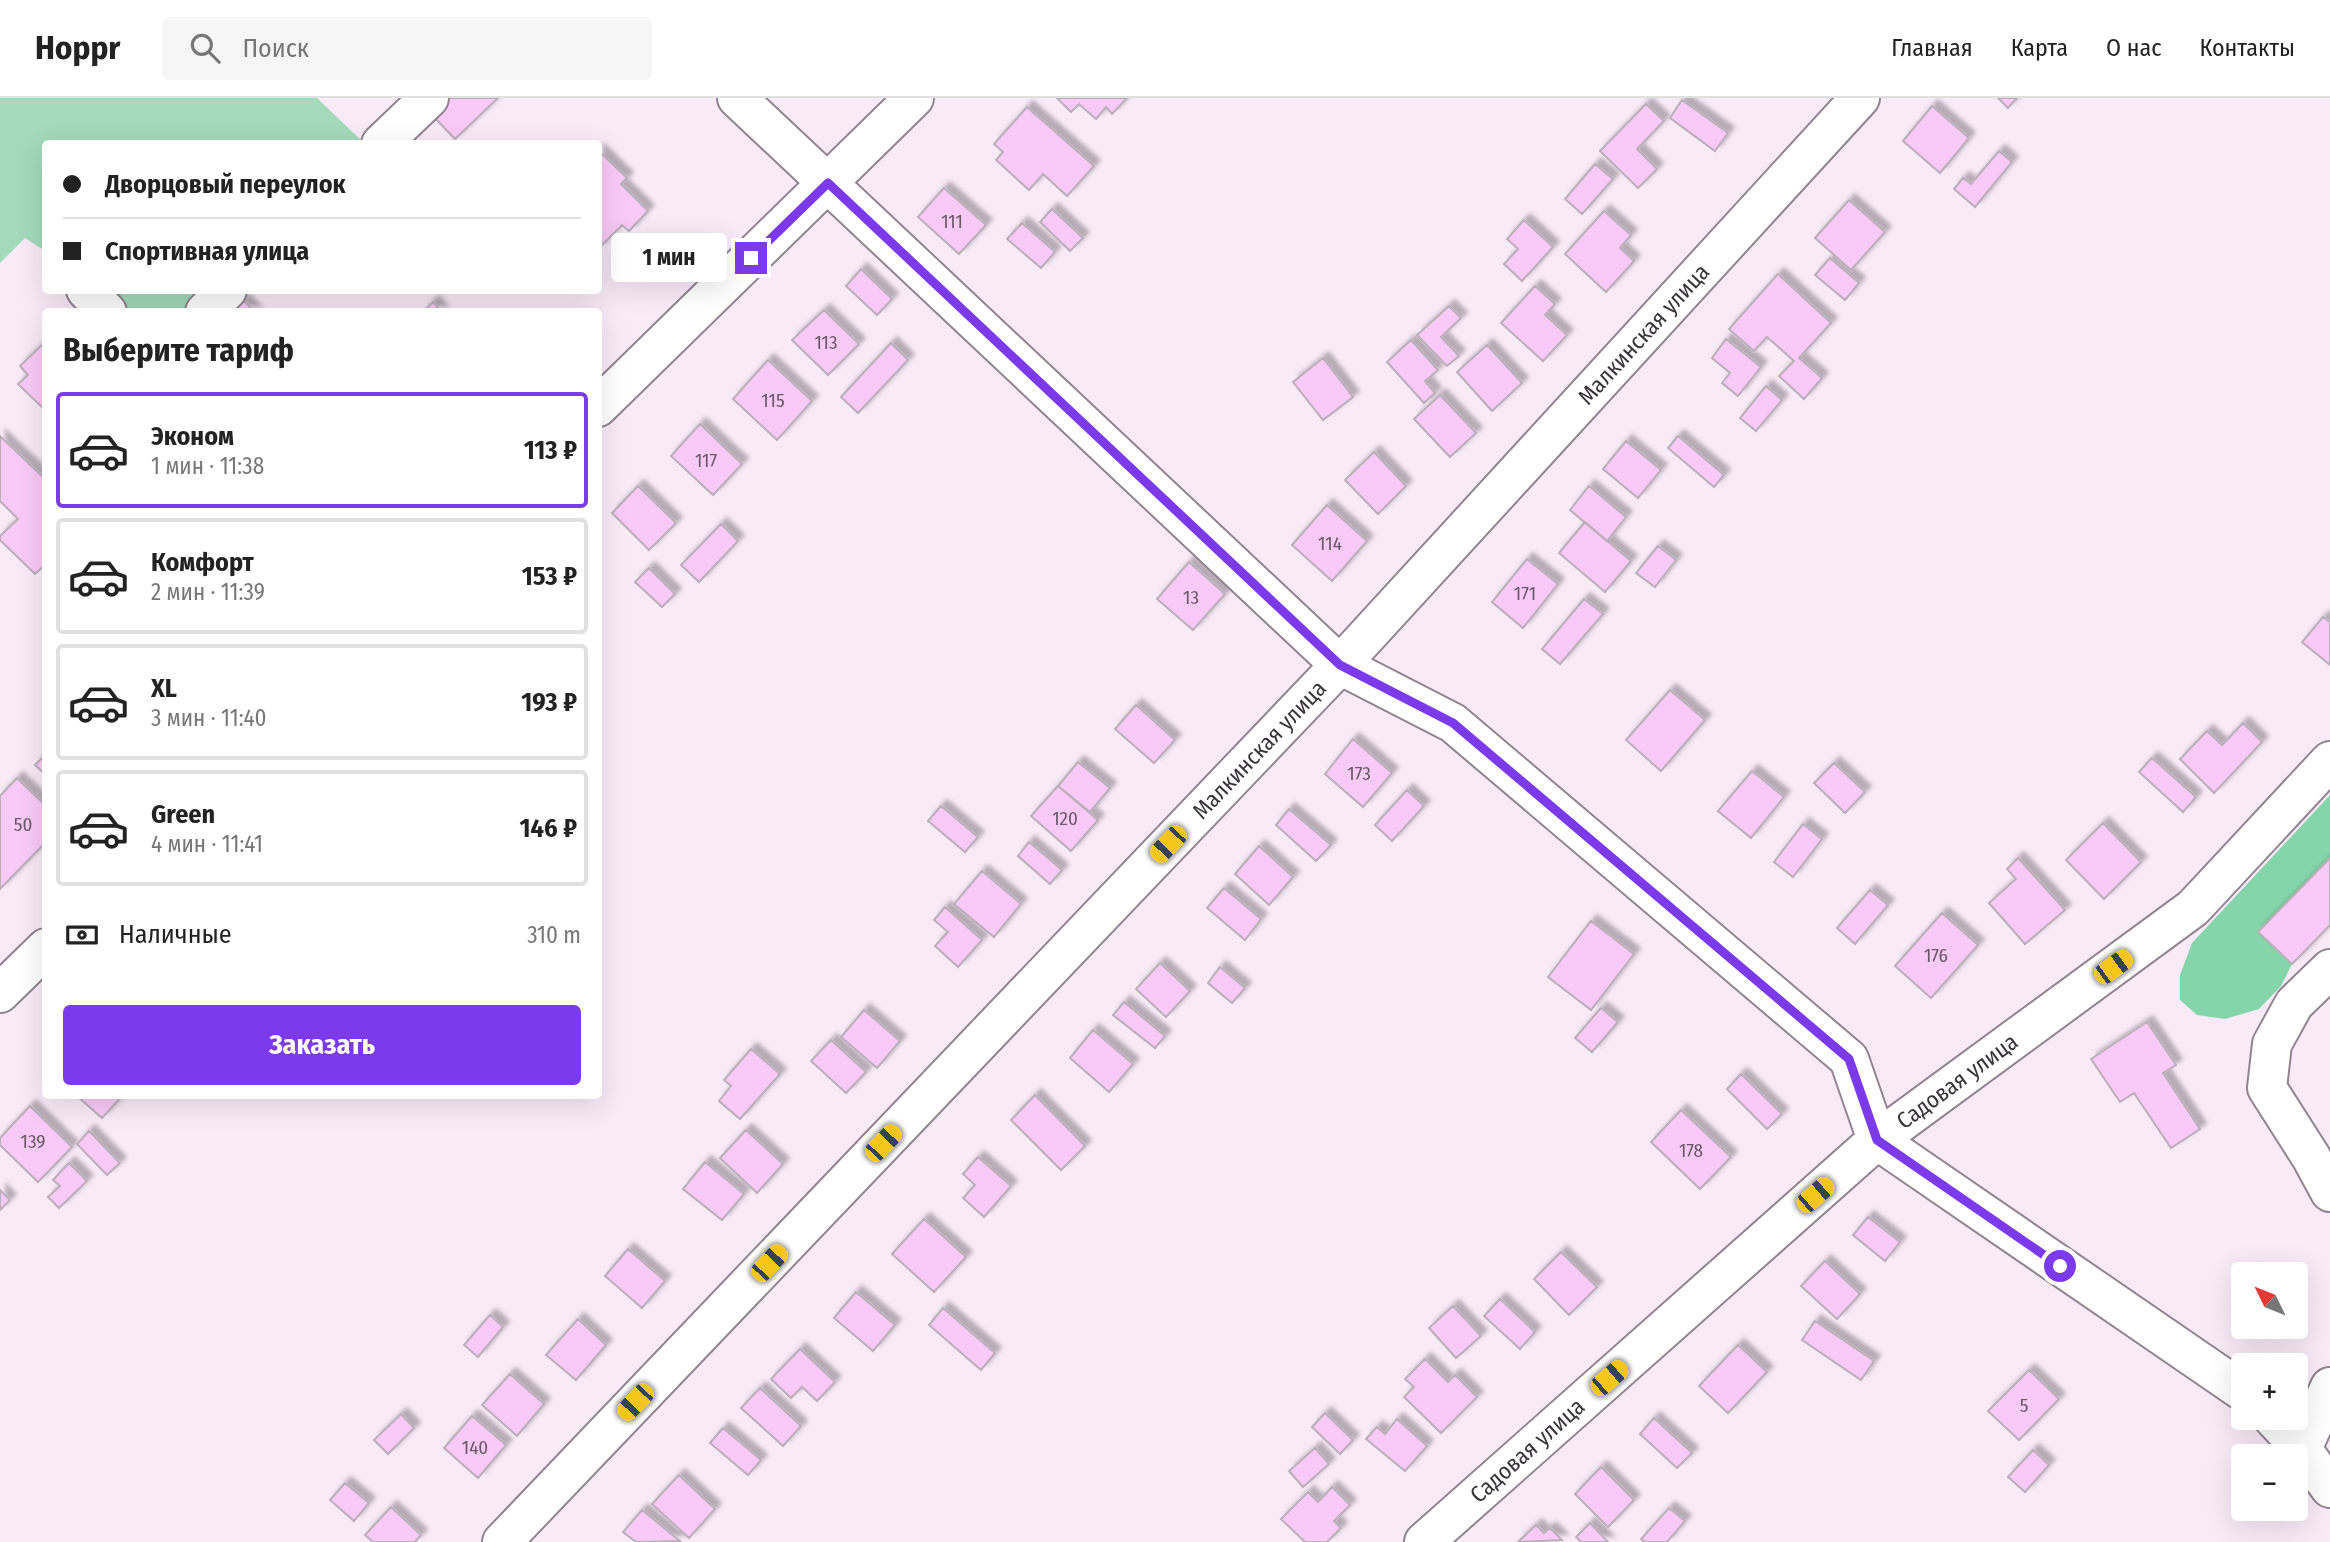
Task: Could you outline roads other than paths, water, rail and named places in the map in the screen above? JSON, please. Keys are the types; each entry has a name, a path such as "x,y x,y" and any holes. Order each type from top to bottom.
{"street":[{"path":"385,140 429,98"},
{"path":"737,98 1340,665 1453,723 1849,1059 1877,1140 2231,1383"},
{"path":"602,403 914,98"},
{"name":"Малкинская улица","path":"502,1542 1340,665 1860,98"},
{"path":"90,294 103,308"},
{"path":"209,308 223,294"},
{"name":"Садовая улица","path":"1424,1542 1877,1140 2193,908 2330,761"},
{"path":"0,993 42,952"},
{"path":"2330,969 2294,1004 2272,1044 2267,1088 2330,1192"},
{"path":"2304,1444 2330,1387"},
{"path":"2284,1430 2297,1444"},
{"path":"2308,1457 2330,1488"}]}
